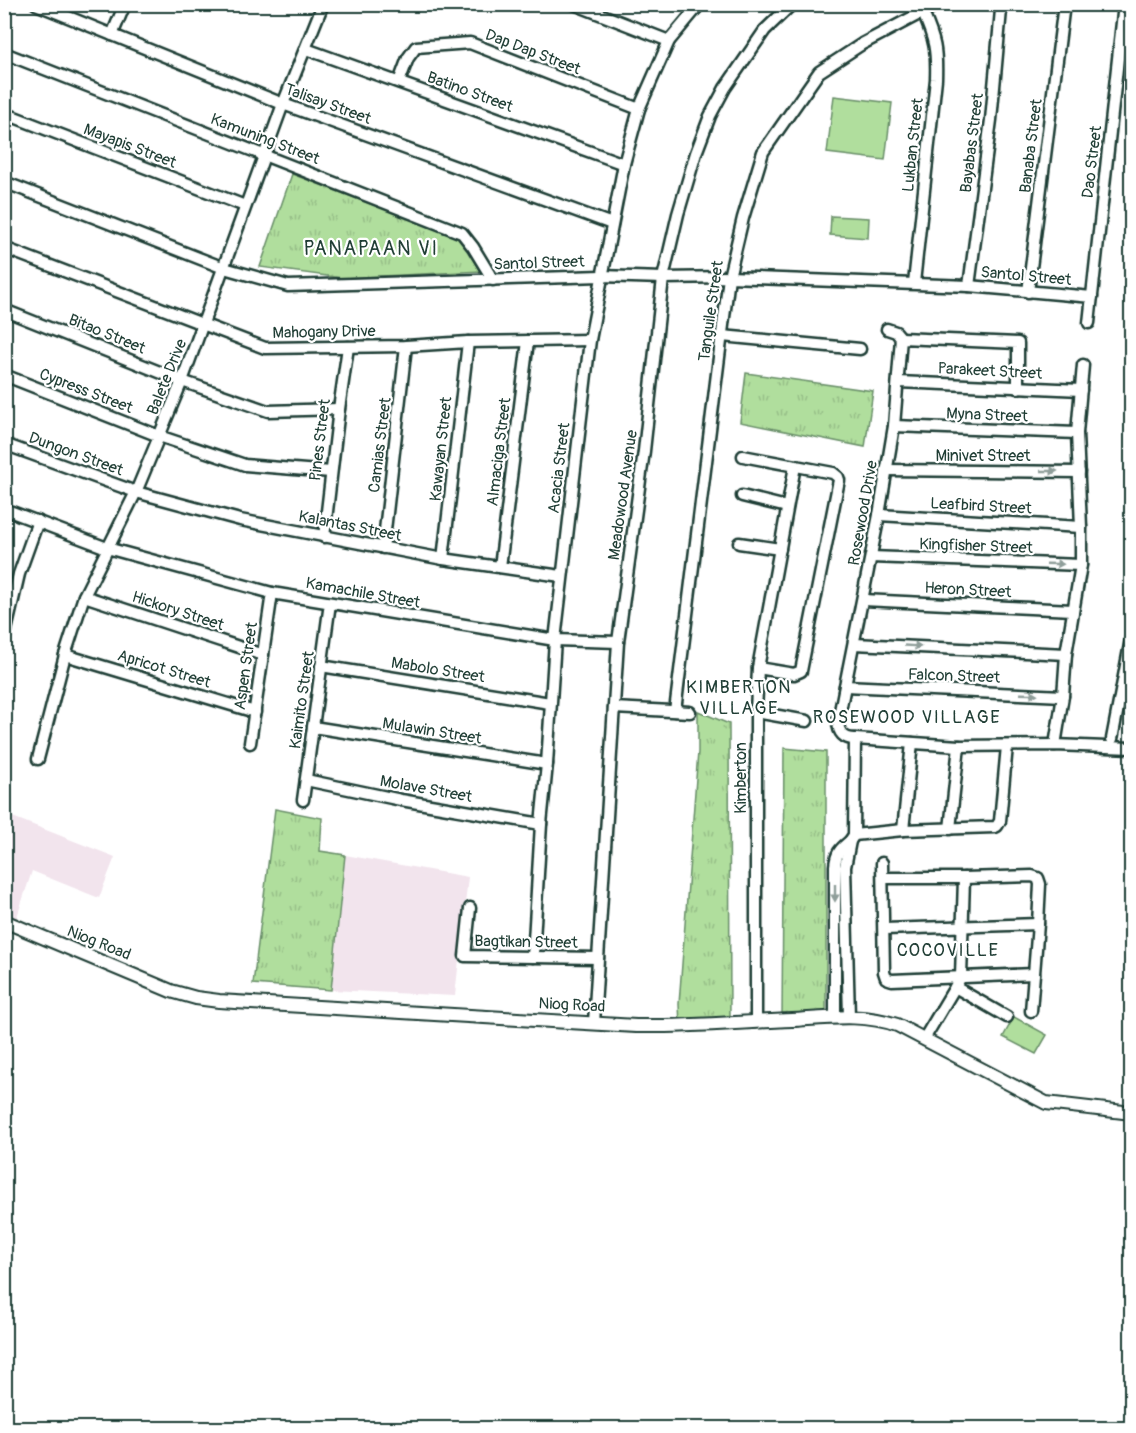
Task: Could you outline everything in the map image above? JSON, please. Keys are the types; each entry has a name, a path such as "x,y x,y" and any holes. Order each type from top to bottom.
{"street":[{"name":"Talisay Street","path":"36,4 283,104 612,224"},
{"path":"112,35 125,4"},
{"name":"Balete Drive","path":"38,759 65,655 84,596 136,492 182,381 283,104 323,4"},
{"path":"574,4 669,41"},
{"name":"Acacia Street","path":"533,957 561,576 590,340 601,276 624,164 639,109 669,41 700,4"},
{"name":"Meadowood Avenue","path":"594,1023 618,642 645,452 663,278 678,214 696,153 710,116 725,88 765,30 792,4"},
{"name":"Tanguile Street","path":"675,711 729,277 743,218 763,152 819,72 862,44 938,4"},
{"name":"Bayabas Street","path":"969,286 991,120 1001,10 999,4"},
{"name":"Banaba Street","path":"1028,292 1064,4"},
{"name":"Dao Street","path":"1089,323 1127,23 1124,4"},
{"name":"Lukban Street","path":"914,283 937,59 934,37 923,13"},
{"name":"Dap Dap Street","path":"399,82 408,58 416,47 470,43 639,109"},
{"name":"Batino Street","path":"306,49 624,164"},
{"name":"Kamuning Street","path":"4,53 462,233 493,280"},
{"name":"Mayapis Street","path":"4,113 246,206"},
{"name":"Santol Street","path":"4,182 224,268 288,286 601,276 729,277 969,286 1092,297"},
{"name":"Mahogany Drive","path":"4,248 265,348 590,340"},
{"name":"Bitao Street","path":"4,310 182,381 268,411 339,409"},
{"path":"886,329 896,332 901,338 1018,343 1018,388"},
{"path":"722,336 860,349"},
{"name":"Rosewood Drive","path":"855,739 845,737 838,726 894,426 901,338"},
{"name":"Almaciga Street","path":"500,567 528,341"},
{"name":"Kawayan Street","path":"443,559 468,342"},
{"name":"Camias Street","path":"383,548 406,346"},
{"name":"Pines Street","path":"324,537 348,347"},
{"path":"1055,745 1063,696 1066,654 1081,565 1077,434 1083,365"},
{"name":"Cypress Street","path":"4,375 159,436 245,465 332,472"},
{"name":"Parakeet Street","path":"898,382 1081,390"},
{"name":"Myna Street","path":"894,426 1077,434"},
{"name":"Dungon Street","path":"4,444 136,492"},
{"path":"743,456 833,473 838,477 839,483 801,671 794,674 758,668"},
{"name":"Kimberton","path":"756,1022 758,668 795,466"},
{"name":"Minivet Street","path":"886,470 1079,472"},
{"name":"Kalantas Street","path":"136,492 240,520 324,537 443,559 561,576"},
{"path":"742,496 787,507"},
{"name":"Kamachile Street","path":"4,509 107,548 272,593 555,640 618,642"},
{"name":"Leafbird Street","path":"879,515 1081,527"},
{"path":"4,639 19,574 38,521"},
{"path":"739,543 780,549"},
{"name":"Kingfisher Street","path":"871,557 1081,565"},
{"name":"Aspen Street","path":"250,743 272,593"},
{"name":"Hickory Street","path":"84,596 263,655"},
{"name":"Heron Street","path":"863,600 1073,610"},
{"name":"Kaimito Street","path":"303,800 330,603"},
{"path":"1112,739 1131,634"},
{"path":"854,644 1066,654"},
{"name":"Apricot Street","path":"65,655 255,712"},
{"name":"Mabolo Street","path":"321,666 550,703"},
{"name":"Falcon Street","path":"845,686 1063,696"},
{"path":"614,708 690,712"},
{"path":"756,712 807,721"},
{"name":"Mulawin Street","path":"313,727 547,764"},
{"path":"852,838 855,739 959,746 1055,745 1131,748"},
{"path":"903,830 912,743"},
{"path":"950,829 959,746"},
{"path":"849,1017 848,957 840,867 836,855 852,838 903,830 997,826 1007,746"},
{"name":"Molave Street","path":"306,780 400,800 541,824"},
{"path":"882,862 886,978 892,980 1034,974"},
{"path":"835,1017 835,958 840,867"},
{"path":"883,878 1035,876 1038,878 1040,884 1038,924 1031,1011"},
{"path":"924,1039 961,977 964,878"},
{"name":"Bagtikan Street","path":"470,909 465,956 598,958"},
{"name":"Niog Road","path":"4,921 171,991 196,998 251,1004 636,1026 680,1026 835,1017 882,1019 1046,1103 1131,1113"},
{"path":"884,928 1038,924"},
{"path":"835,958 848,957"},
{"path":"955,987 1007,1017"}],"shaded area":[{"path":"10,816 115,857 99,898 32,871 14,926 5,921 5,843"},
{"path":"345,855 468,877 455,996 331,990"}],"green space":[{"path":"834,96 892,103 885,160 827,153"},
{"path":"292,174 468,241 482,271 342,278 260,267"},
{"path":"831,216 869,218 868,238 830,235"},
{"path":"746,373 873,391 865,447 740,422"},
{"path":"698,711 729,724 730,1024 680,1026 679,1004 698,752"},
{"path":"784,748 826,752 826,1018 782,1020"},
{"path":"275,809 322,818 320,851 345,855 331,990 253,984"},
{"path":"1014,1017 1047,1035 1036,1054 1003,1037"}],"district":[{"name":"PANAPAAN VI","path":"371,248"},
{"name":"KIMBERTON VILLAGE","path":"739,697"},
{"name":"ROSEWOOD VILLAGE","path":"907,717"},
{"name":"COCOVILLE","path":"948,950"}]}
